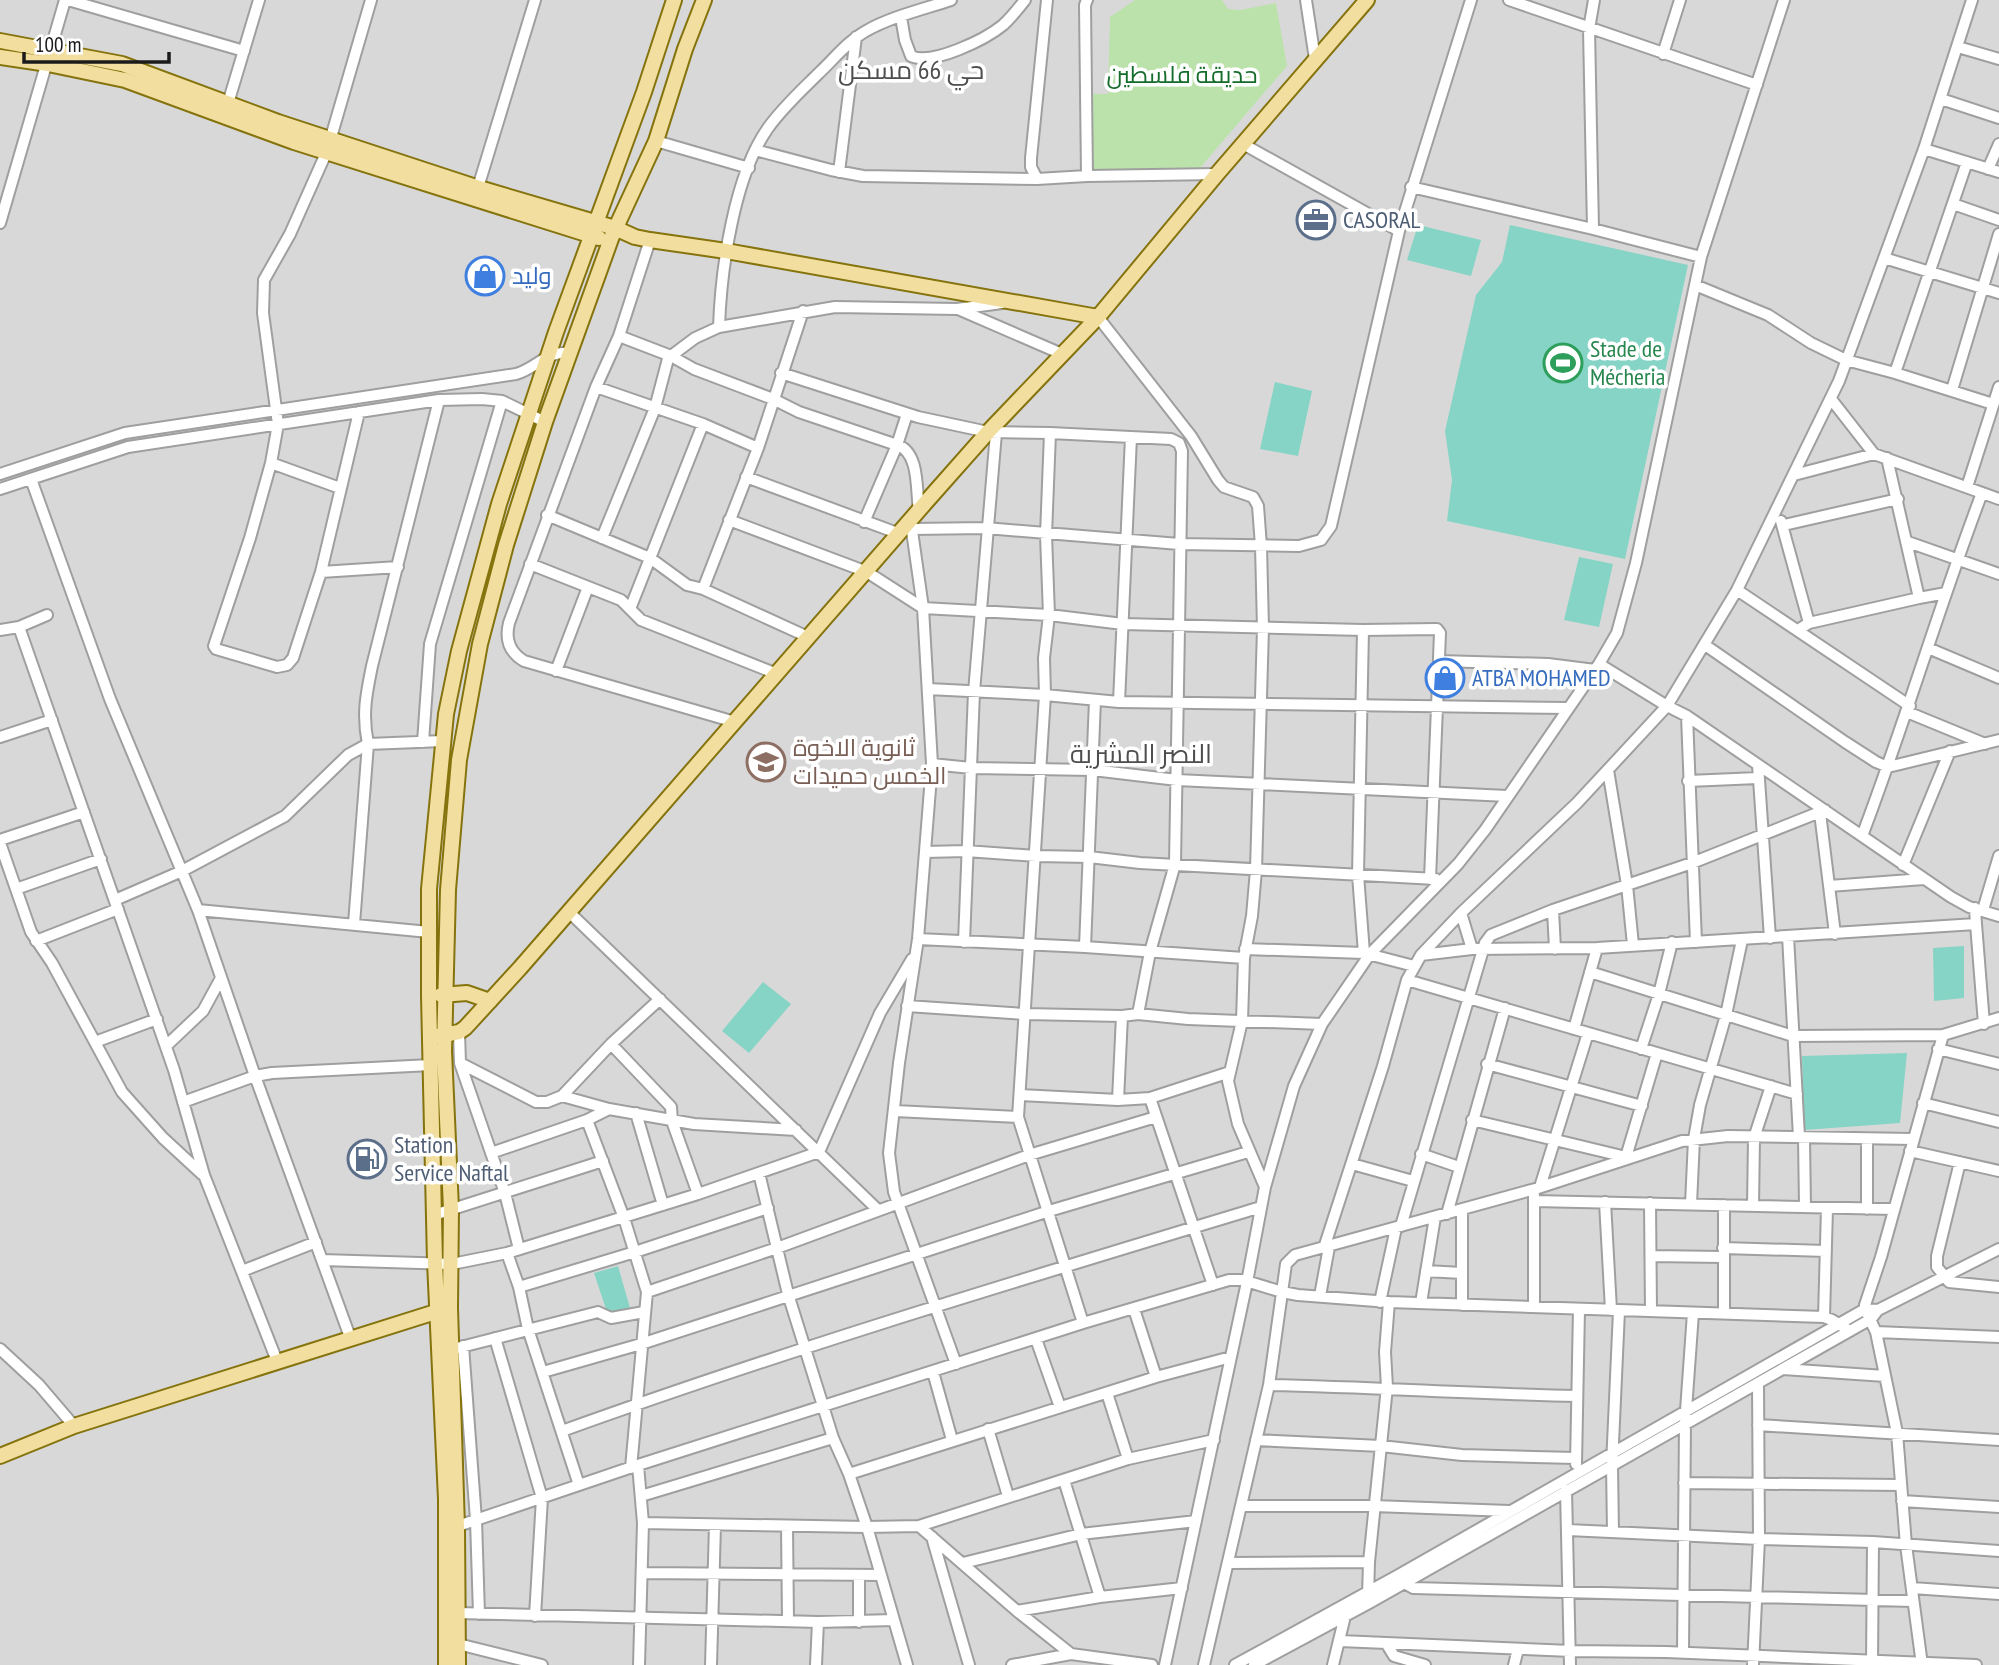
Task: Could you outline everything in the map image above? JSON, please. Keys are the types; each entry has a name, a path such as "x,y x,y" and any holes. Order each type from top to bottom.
{"main road":[{"path":"458,1665 452,1642 443,1310 435,1262 429,1037 429,889 446,714 473,597 528,414 644,92 674,0"},
{"path":"446,1665 457,1613 451,1528 455,1474 457,1348 443,1310 452,1264 452,1034 447,994 451,841 467,706 506,545 545,422 613,234 656,141 685,49 704,0"},
{"path":"429,1037 452,1034 491,1001 808,637 1098,317 1242,144 1367,0"},
{"path":"0,41 50,57"},
{"path":"0,57 50,57 122,64 226,110 476,194 594,230 1098,317"},
{"path":"644,92 669,101"},
{"path":"429,996 467,993 491,1001"},
{"path":"0,1456 74,1426 350,1337 443,1310"}],"street":[{"path":"0,223 67,0 244,51"},
{"path":"226,110 259,0"},
{"path":"359,412 321,572 292,658 287,665 277,667 216,649 214,646 233,596 271,463 278,424 263,313 264,280 290,234 329,145 371,0"},
{"path":"476,194 535,0"},
{"path":"719,327 720,290 726,251 749,168 755,150 783,108 856,37 877,25 932,3 949,0"},
{"path":"901,17 911,56 918,59 934,58 993,31 1011,17 1025,0"},
{"path":"1037,179 1031,167 1031,158 1047,0"},
{"path":"1087,0 1087,176"},
{"path":"1306,0 1315,59"},
{"path":"746,477 864,522 986,528 1045,535 1179,544 1311,544 1326,535 1331,526 1399,231 1471,0"},
{"path":"1509,0 1757,85"},
{"path":"1593,229 1589,29 1594,0"},
{"path":"1663,54 1680,0"},
{"path":"1165,1665 1265,1187 1294,1086 1322,1024 1367,954 1443,879 1477,840 1597,667 1617,633 1636,563 1701,257 1784,0"},
{"path":"1320,1296 1327,1247 1407,980 1414,966 1461,913 1523,856 1667,706 1737,590 1794,475 1846,360 1924,149 1972,0"},
{"path":"839,172 856,37"},
{"path":"1958,47 1999,59"},
{"path":"1941,99 1999,118"},
{"path":"656,141 749,168"},
{"path":"1242,144 1399,231"},
{"path":"1924,149 1994,170 1999,144"},
{"path":"755,150 863,176 1037,179 1217,174"},
{"path":"1895,373 1967,162"},
{"path":"1411,187 1701,257"},
{"path":"1953,204 1999,220"},
{"path":"1952,390 1999,234"},
{"path":"650,240 619,337 596,387 547,515 506,637 513,652 520,659 736,722"},
{"path":"1884,258 1999,293"},
{"path":"1695,285 1768,315 1811,343 1846,360 1993,404"},
{"path":"602,538 654,408 670,355 695,338 719,327 835,307 957,309 1012,302"},
{"path":"957,309 1062,354"},
{"path":"703,589 758,447 803,311"},
{"path":"1098,317 1191,436 1224,487 1253,497 1256,501 1261,546 1263,628 1256,870 1252,916 1244,954 1242,1021 1229,1088 1248,1152 1265,1187"},
{"path":"619,337 670,355 694,369 773,399 799,412 897,445 907,450 912,460 910,524 922,608 932,764 918,939 889,1153 892,1185 897,1202 956,1364"},
{"path":"0,474 125,433 516,374 528,371 559,351 570,352"},
{"path":"781,373 907,414 992,433 1171,439 1179,443 1182,451 1175,864 1150,952 1138,1014"},
{"path":"596,387 703,424 758,447"},
{"path":"1967,487 1999,387"},
{"path":"0,489 128,447 439,400 482,398 502,401 545,422"},
{"path":"1830,399 1874,454"},
{"path":"354,924 368,744 363,720 364,705 439,400"},
{"path":"423,742 430,644 502,401"},
{"path":"864,522 897,445 907,414"},
{"path":"630,609 703,424"},
{"path":"1987,427 1999,430"},
{"path":"964,942 974,692 992,433"},
{"path":"1050,433 1045,535 1049,615 1044,658 1041,770 1018,1117 1083,1323"},
{"path":"1119,702 1130,437"},
{"path":"1794,475 1874,454 1999,499"},
{"path":"1887,458 1919,597"},
{"path":"271,463 340,488"},
{"path":"31,479 110,699 198,910 350,1337"},
{"path":"1862,836 1982,493"},
{"path":"1784,525 1898,499"},
{"path":"1775,513 1784,525 1809,623"},
{"path":"547,515 650,558 687,585 703,589 808,637"},
{"path":"729,520 867,572 922,608 1049,615 1123,624 1437,629 1440,633 1430,879"},
{"path":"1908,542 1999,574"},
{"path":"530,564 621,600 641,620 776,674"},
{"path":"321,572 398,566"},
{"path":"556,671 588,587"},
{"path":"1737,590 1908,709 1985,744"},
{"path":"1798,630 1809,623 1946,593"},
{"path":"0,630 47,615"},
{"path":"19,626 179,1084 204,1175 277,1360"},
{"path":"1363,629 1358,875 1367,954"},
{"path":"1705,645 1844,742 1888,767 1999,740"},
{"path":"1928,648 1999,678"},
{"path":"1439,661 1597,667 1687,716 1951,897 1999,916"},
{"path":"929,689 1119,702 1568,708"},
{"path":"1085,947 1096,700"},
{"path":"1687,716 1696,942"},
{"path":"0,737 52,720"},
{"path":"36,941 117,904 285,816 348,755 368,744 443,741"},
{"path":"1903,864 1950,751"},
{"path":"932,764 971,768 1093,770 1177,780 1507,796"},
{"path":"1758,765 1770,938"},
{"path":"1608,769 1627,885 1633,945"},
{"path":"1688,781 1758,778"},
{"path":"1368,1597 1374,1506 1387,1387 1384,1302 1399,1227 1487,940 1500,930 1692,863 1822,811"},
{"path":"1822,811 1835,934"},
{"path":"84,813 0,841 36,941 52,963 129,1102 204,1175"},
{"path":"926,852 966,851 1089,857 1140,863 1443,879"},
{"path":"1984,1024 1976,924 1999,856"},
{"path":"16,889 101,859"},
{"path":"1829,886 1924,879"},
{"path":"198,910 429,932"},
{"path":"1553,910 1555,949"},
{"path":"568,911 878,1210"},
{"path":"1461,913 1472,949"},
{"path":"1421,955 1472,949 1597,948 1976,924"},
{"path":"1788,936 1805,1207"},
{"path":"918,939 1150,952 1367,954 1414,966"},
{"path":"1691,1204 1694,1139 1700,1105 1726,1015 1742,940"},
{"path":"1641,1049 1672,942"},
{"path":"1574,1029 1597,948"},
{"path":"322,1259 452,1264 507,1253 698,1194 819,1152 880,1013 914,957"},
{"path":"1590,972 1793,1037 1943,1035 1999,1018"},
{"path":"166,1046 203,1011 221,978"},
{"path":"1407,980 1797,1094"},
{"path":"460,1063 536,1102 547,1102 562,1096 611,1044 660,999"},
{"path":"907,1006 1025,1014 1138,1014 1322,1024"},
{"path":"1420,1303 1441,1216 1459,1167 1505,1008"},
{"path":"1118,1100 1122,1016"},
{"path":"95,1042 157,1019"},
{"path":"452,1034 505,1193 519,1249"},
{"path":"1534,1307 1536,1192 1588,1034"},
{"path":"1235,1665 1368,1597 1576,1474 1685,1424 1850,1331 1868,1314 1894,1209 1943,1035"},
{"path":"611,1044 668,1102 698,1194"},
{"path":"1938,1049 1999,1064"},
{"path":"1626,1157 1657,1054"},
{"path":"183,1102 255,1076 272,1073 431,1065"},
{"path":"1487,1065 1642,1106"},
{"path":"1020,1095 1118,1100 1150,1098 1230,1072"},
{"path":"1753,1206 1754,1138 1771,1086"},
{"path":"562,1096 672,1121 796,1130"},
{"path":"1150,1098 1213,1285"},
{"path":"1923,1103 1999,1122"},
{"path":"491,1153 587,1120 609,1108"},
{"path":"895,1111 1018,1117"},
{"path":"636,1113 663,1205"},
{"path":"647,1292 777,1248 1029,1155 1156,1117"},
{"path":"587,1120 624,1217 647,1292 641,1344 634,1466 641,1496 643,1524 639,1665"},
{"path":"1472,1120 1626,1157"},
{"path":"1205,1665 1269,1385 1286,1264 1290,1258 1462,1209 1536,1192 1626,1157 1694,1139 1728,1136 1913,1139"},
{"path":"1867,1139 1867,1209"},
{"path":"1910,1151 1999,1171"},
{"path":"543,1372 641,1344 1049,1211 1248,1152"},
{"path":"1422,1154 1459,1167"},
{"path":"434,1215 603,1161"},
{"path":"1960,1162 1937,1256 1937,1267 1944,1278 1956,1284 1999,1287"},
{"path":"1352,1164 1413,1181"},
{"path":"759,1173 804,1349 833,1438 867,1527 907,1665"},
{"path":"1536,1192 1605,1202 1894,1209"},
{"path":"1605,1202 1615,1310 1613,1532"},
{"path":"1650,1203 1651,1311"},
{"path":"1724,1205 1724,1313"},
{"path":"562,1431 638,1403 804,1349 1261,1207"},
{"path":"519,1287 768,1208"},
{"path":"1824,1317 1827,1208"},
{"path":"1462,1209 1462,1305"},
{"path":"242,1272 316,1242"},
{"path":"1254,1665 1345,1616 1368,1597 1404,1583 1566,1490 1686,1412 1839,1324 1878,1310 1999,1249"},
{"path":"1651,1256 1826,1251"},
{"path":"507,1253 519,1287 528,1329 579,1485"},
{"path":"1426,1271 1462,1273"},
{"path":"451,1528 634,1466 1083,1323 1236,1279 1282,1292 1384,1302 1824,1317 1850,1331"},
{"path":"1135,1309 1156,1377"},
{"path":"1576,1474 1579,1309"},
{"path":"480,1614 472,1473 457,1348 598,1312 611,1318 644,1312"},
{"path":"1683,1653 1685,1424 1693,1313"},
{"path":"1868,1314 1876,1332 1896,1433 1906,1545 1922,1663"},
{"path":"1876,1332 1999,1337"},
{"path":"495,1339 542,1498 535,1616"},
{"path":"1036,1339 1060,1407"},
{"path":"0,1349 39,1385 74,1426"},
{"path":"849,1474 1156,1377 1231,1357"},
{"path":"1782,1369 1885,1376"},
{"path":"933,1371 952,1440"},
{"path":"1753,1660 1759,1539 1758,1383"},
{"path":"1269,1385 1387,1387 1470,1394 1577,1396"},
{"path":"1107,1393 1128,1459"},
{"path":"1758,1425 1999,1440"},
{"path":"988,1429 1008,1496"},
{"path":"641,1496 833,1438"},
{"path":"643,1524 919,1526 1128,1459 1214,1440"},
{"path":"1256,1440 1381,1446 1462,1455 1576,1458"},
{"path":"455,1474 472,1473"},
{"path":"1065,1480 1100,1597"},
{"path":"1684,1483 1901,1485"},
{"path":"1566,1490 1570,1665"},
{"path":"1902,1501 1999,1507"},
{"path":"1242,1506 1374,1506 1528,1511"},
{"path":"962,1563 1081,1534 1196,1521"},
{"path":"711,1665 715,1525"},
{"path":"787,1526 788,1621"},
{"path":"919,1526 1071,1654"},
{"path":"1568,1530 1873,1542 1999,1551"},
{"path":"931,1535 970,1665"},
{"path":"1872,1662 1873,1542"},
{"path":"1229,1563 1369,1562"},
{"path":"642,1573 881,1575"},
{"path":"859,1575 859,1622"},
{"path":"1404,1583 1412,1588 1913,1601"},
{"path":"1017,1611 1100,1597 1182,1588"},
{"path":"1912,1588 1999,1594"},
{"path":"457,1613 818,1622 894,1620"},
{"path":"1333,1665 1345,1616"},
{"path":"816,1665 818,1622"},
{"path":"1340,1641 1571,1651 1666,1652 1753,1660 1976,1665"},
{"path":"452,1642 542,1665"},
{"path":"1387,1643 1394,1656 1425,1665"},
{"path":"1514,1665 1518,1649"},
{"path":"1665,1665 1666,1652"},
{"path":"1012,1665 1071,1654 1152,1665"}],"shaded area":[{"path":"0,0 1999,0 1999,1665 0,1665"},
{"path":"1418,225 1481,240 1471,276 1407,260"},
{"name":"Stade de Mécheria","path":"1510,225 1688,265 1625,559 1447,521 1452,480 1445,431 1476,295 1502,262"},
{"path":"1275,382 1312,391 1298,456 1260,449"},
{"path":"1579,557 1613,564 1599,627 1564,620"},
{"path":"1964,946 1964,998 1934,1001 1933,948"},
{"path":"763,982 791,1004 749,1053 722,1031"},
{"path":"1907,1053 1900,1123 1804,1130 1802,1056"},
{"path":"618,1266 630,1308 608,1315 594,1273"}],"green space":[{"name":"حديقة فلسطين","path":"1135,0 1222,0 1228,9 1240,10 1276,3 1287,66 1200,168 1093,171 1093,94 1108,94 1110,17"}],"place":[{"name":"CASORAL","path":"1316,220"},
{"name":"وليد","path":"485,276"},
{"name":"Stade de Mécheria","path":"1563,363"},
{"name":"ATBA MOHAMED","path":"1445,678"},
{"name":"ثانوية الاخوة الخمس حميدات","path":"766,762"},
{"name":"Station Service Naftal","path":"367,1159"}],"district":[{"name":"حي 66 مسكن","path":"911,70"},
{"name":"النصر المشرية","path":"1141,754"}]}
